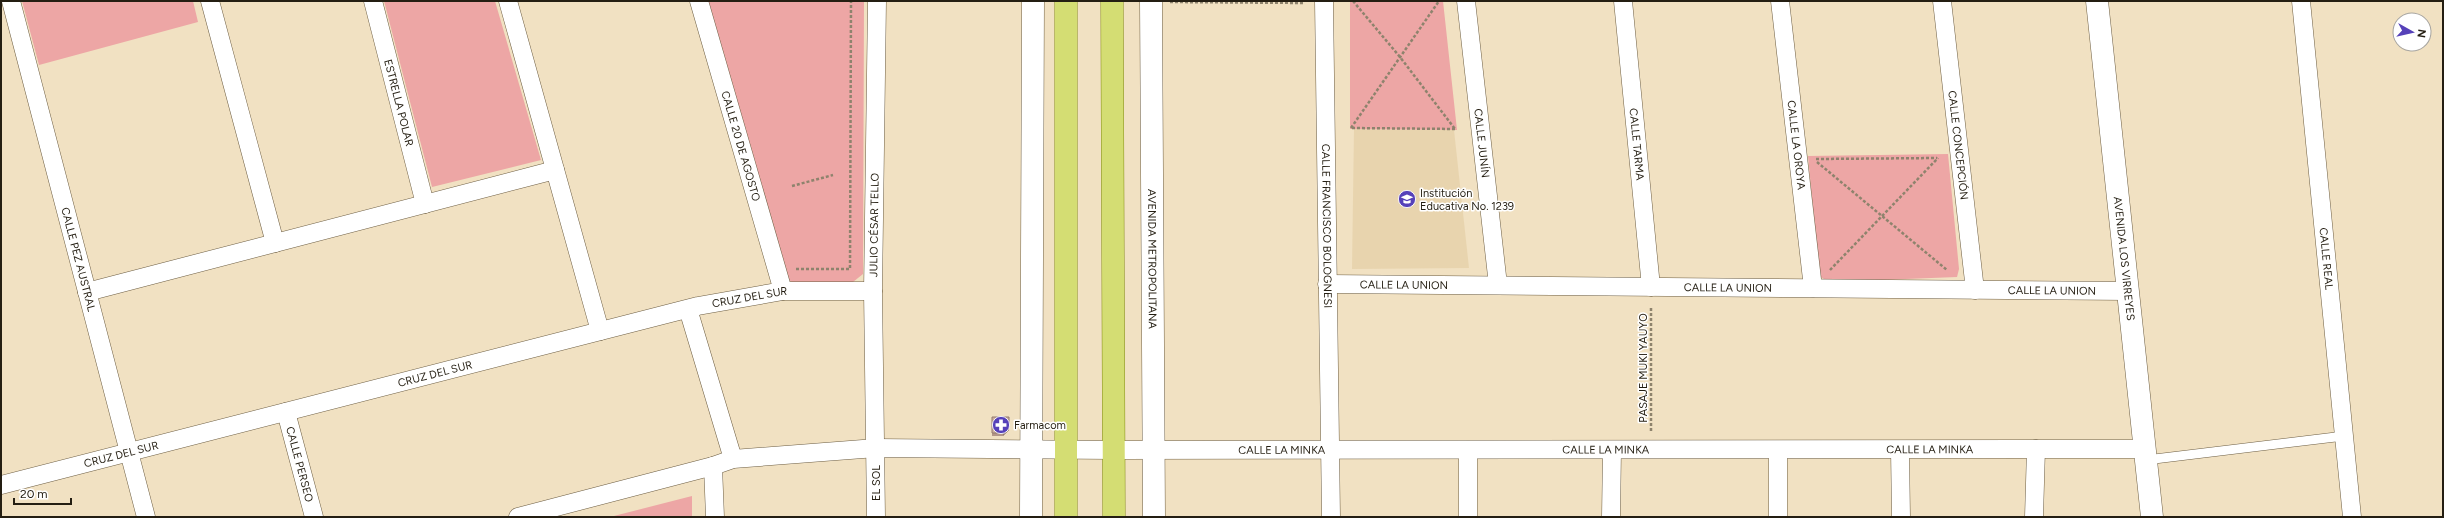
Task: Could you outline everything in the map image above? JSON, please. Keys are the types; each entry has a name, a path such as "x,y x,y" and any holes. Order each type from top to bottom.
{"main road":[{"path":"1066,1 1066,517"},
{"path":"1112,1 1114,517"}],"street":[{"name":"CALLE PEZ AUSTRAL","path":"11,1 146,517"},
{"path":"210,1 275,243"},
{"name":"ESTRELLA POLAR","path":"373,1 425,204"},
{"path":"508,1 600,331"},
{"name":"CALLE 20 DE AGOSTO","path":"699,1 782,291"},
{"name":"JULIO CÉSAR TELLO","path":"876,448 873,291 877,1"},
{"path":"1031,517 1033,1"},
{"name":"AVENIDA METROPOLITANA","path":"1152,1 1154,517"},
{"name":"CALLE JUNÍN","path":"1466,1 1498,285"},
{"name":"CALLE TARMA","path":"1623,1 1651,287"},
{"name":"CALLE LA OROYA","path":"1780,1 1813,288"},
{"name":"CALLE CONCEPCIÓN","path":"1942,1 1974,290"},
{"name":"AVENIDA LOS VIRREYES","path":"2098,1 2152,517"},
{"name":"CALLE REAL","path":"2301,1 2352,517"},
{"name":"CALLE FRANCISCO BOLOGNESI","path":"1324,2 1327,284 1331,450 1330,517"},
{"path":"87,292 555,170"},
{"name":"CALLE LA UNION","path":"1327,284 2129,291"},
{"name":"CRUZ DEL SUR","path":"1,485 688,309 782,291 873,291"},
{"path":"688,309 733,459"},
{"name":"CALLE PERSEO","path":"286,412 314,517"},
{"name":"CALLE LA MINKA","path":"518,517 713,466 733,459 876,448 1031,450 2036,449 2145,454"},
{"name":"EL SOL","path":"876,448 876,517"},
{"path":"2034,517 2036,449"},
{"path":"1468,450 1468,517"},
{"path":"1611,517 1612,450"},
{"path":"1778,450 1778,517"},
{"path":"1900,450 1901,517"},
{"path":"713,466 715,517"}],"lane":[{"path":"2145,454 2344,436"}],"path":[{"path":"794,269 850,269 851,1"},
{"path":"1152,1 1324,2"},
{"path":"1353,1 1400,57 1410,69 1455,129 1351,128 1400,57 1439,1"},
{"path":"1827,273 1882,216 1938,158 1814,159 1854,192 1882,216 1950,273"},
{"path":"792,186 833,175"},
{"name":"PASAJE MUKI YAUYO","path":"1651,287 1651,450"}],"shaded area":[{"path":"22,1 193,1 198,22 39,65"},
{"path":"384,1 495,1 541,160 432,187"},
{"path":"705,1 864,1 863,274 853,282 793,283 779,273"},
{"path":"1350,1 1443,1 1457,130 1350,129"},
{"name":"Institución Educativa No. 1239","path":"1354,129 1454,130 1469,268 1352,269"},
{"path":"1948,154 1959,269 1957,277 1829,282 1819,276 1808,156"},
{"path":"692,496 692,517 610,517"}],"building":[{"name":"Farmacom","path":"992,417 1009,417 1009,427 1003,433 992,433"}],"place":[{"name":"Institución Educativa No. 1239","path":"1407,199"},
{"name":"Farmacom","path":"1001,425"}]}
